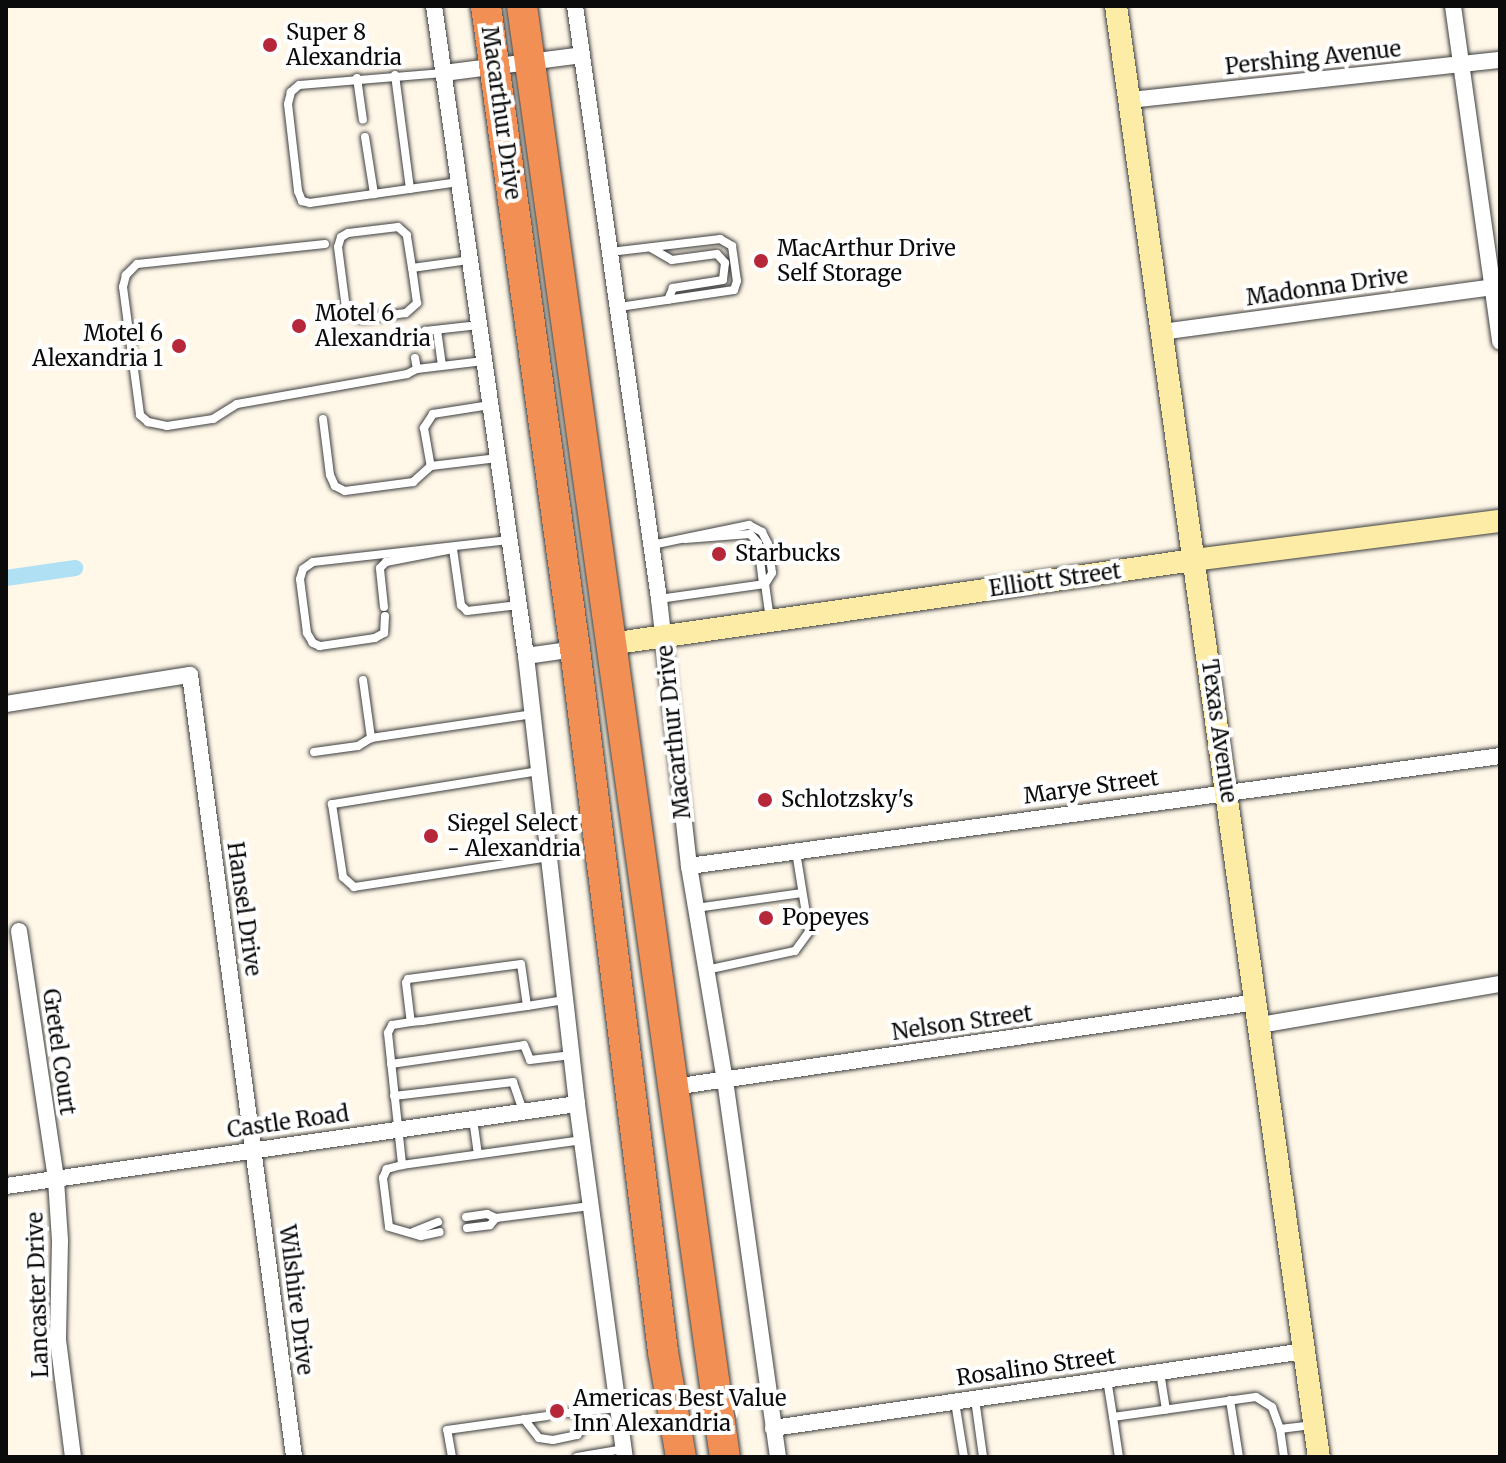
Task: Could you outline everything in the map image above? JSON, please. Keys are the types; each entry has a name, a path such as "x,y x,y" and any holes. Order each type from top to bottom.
{"highway":[{"name":"Macarthur Drive","path":"486,6 575,649 663,1352 681,1457"},
{"name":"Macarthur Drive","path":"522,6 725,1457"},
{"path":"575,649 610,644"},
{"path":"663,1352 665,1457"}],"street":[{"path":"434,6 526,656 577,1104 624,1453"},
{"name":"Macarthur Drive","path":"575,6 652,545 689,866 725,1080 778,1457"},
{"name":"Texas Avenue","path":"1116,6 1319,1457"},
{"path":"1453,6 1496,286 1500,342"},
{"path":"444,73 582,55"},
{"name":"Pershing Avenue","path":"1130,100 1500,60"},
{"name":"Madonna Drive","path":"1161,332 1496,286"},
{"name":"Elliott Street","path":"610,644 1194,560 1500,521"},
{"path":"526,656 575,649"},
{"name":"Hansel Drive","path":"6,704 190,675 254,1149"},
{"name":"Marye Street","path":"689,866 1227,790 1500,756"},
{"name":"Gretel Court","path":"19,931 56,1180"},
{"name":"Nelson Street","path":"673,1087 1500,984"},
{"name":"Castle Road","path":"6,1186 577,1104"},
{"name":"Wilshire Drive","path":"254,1149 294,1457"},
{"name":"Lancaster Drive","path":"56,1180 60,1241 58,1340 73,1457"},
{"name":"Rosalino Street","path":"773,1428 1305,1351"}],"lane":[{"path":"444,73 299,85 291,92 288,104 298,191 302,201 310,203 459,182"},
{"path":"395,75 397,124 410,189"},
{"path":"357,78 364,105 363,120"},
{"path":"368,142 373,164 374,194"},
{"path":"398,227 407,235 412,268 417,303 413,309 362,319 352,316 346,309 338,247 341,237 348,233 398,227"},
{"path":"610,252 720,239 732,246 737,281 734,290 619,307"},
{"path":"325,244 137,264 126,275 123,287 140,415 148,422 167,426 213,419 237,404 407,374 417,369 484,361"},
{"path":"649,247 672,260 717,254 725,263 723,280 673,288 668,300"},
{"path":"412,268 470,260"},
{"path":"413,341 425,331 479,325"},
{"path":"437,330 442,366"},
{"path":"415,358 417,369"},
{"path":"431,466 426,421 433,414 490,405"},
{"path":"323,419 330,475 335,486 345,491 413,482 431,466 498,458"},
{"path":"652,545 750,534 758,543 770,621"},
{"path":"453,549 433,546 313,562 303,569 300,579 305,619 313,643 320,646 384,633 380,568 386,562 509,540"},
{"path":"453,549 461,605 467,611 519,605"},
{"path":"659,599 764,584"},
{"path":"363,680 371,738"},
{"path":"314,752 358,746 371,738 533,714"},
{"path":"539,771 332,804 343,877 354,887 549,857"},
{"path":"706,970 795,951 809,932 799,893 796,851"},
{"path":"696,909 799,893"},
{"path":"411,1022 408,979 516,964 521,964 527,1006"},
{"path":"402,1165 390,1028 411,1022 565,1000"},
{"path":"391,1064 524,1045 530,1060 572,1055"},
{"path":"394,1096 513,1082 523,1111"},
{"path":"473,1118 478,1154"},
{"path":"440,1232 421,1236 389,1227 382,1191 387,1169 582,1140"},
{"path":"466,1217 487,1214 496,1218 591,1206"},
{"path":"467,1228 490,1225 496,1218"},
{"path":"413,1232 438,1222"},
{"path":"1160,1371 1166,1410"},
{"path":"1107,1379 1119,1457"},
{"path":"1113,1417 1256,1397 1267,1401 1280,1429 1284,1457"},
{"path":"975,1398 983,1457"},
{"path":"1230,1400 1239,1457"},
{"path":"955,1401 964,1457"},
{"path":"569,1413 618,1408"},
{"path":"524,1419 539,1438 553,1440 577,1435 586,1424 589,1411"},
{"path":"452,1457 447,1430 547,1416"},
{"path":"1280,1429 1315,1425"},
{"path":"577,1457 624,1453"}],"waterway":[{"path":"6,578 75,568"}],"place":[{"name":"Super 8 Alexandria","path":"270,45"},
{"name":"MacArthur Drive Self Storage","path":"761,261"},
{"name":"Motel 6 Alexandria","path":"299,326"},
{"name":"Motel 6 Alexandria 1","path":"179,346"},
{"name":"Starbucks","path":"719,554"},
{"name":"Schlotzsky's","path":"765,800"},
{"name":"Siegel Select - Alexandria","path":"431,836"},
{"name":"Popeyes","path":"766,918"},
{"name":"Americas Best Value Inn Alexandria","path":"557,1411"}]}
